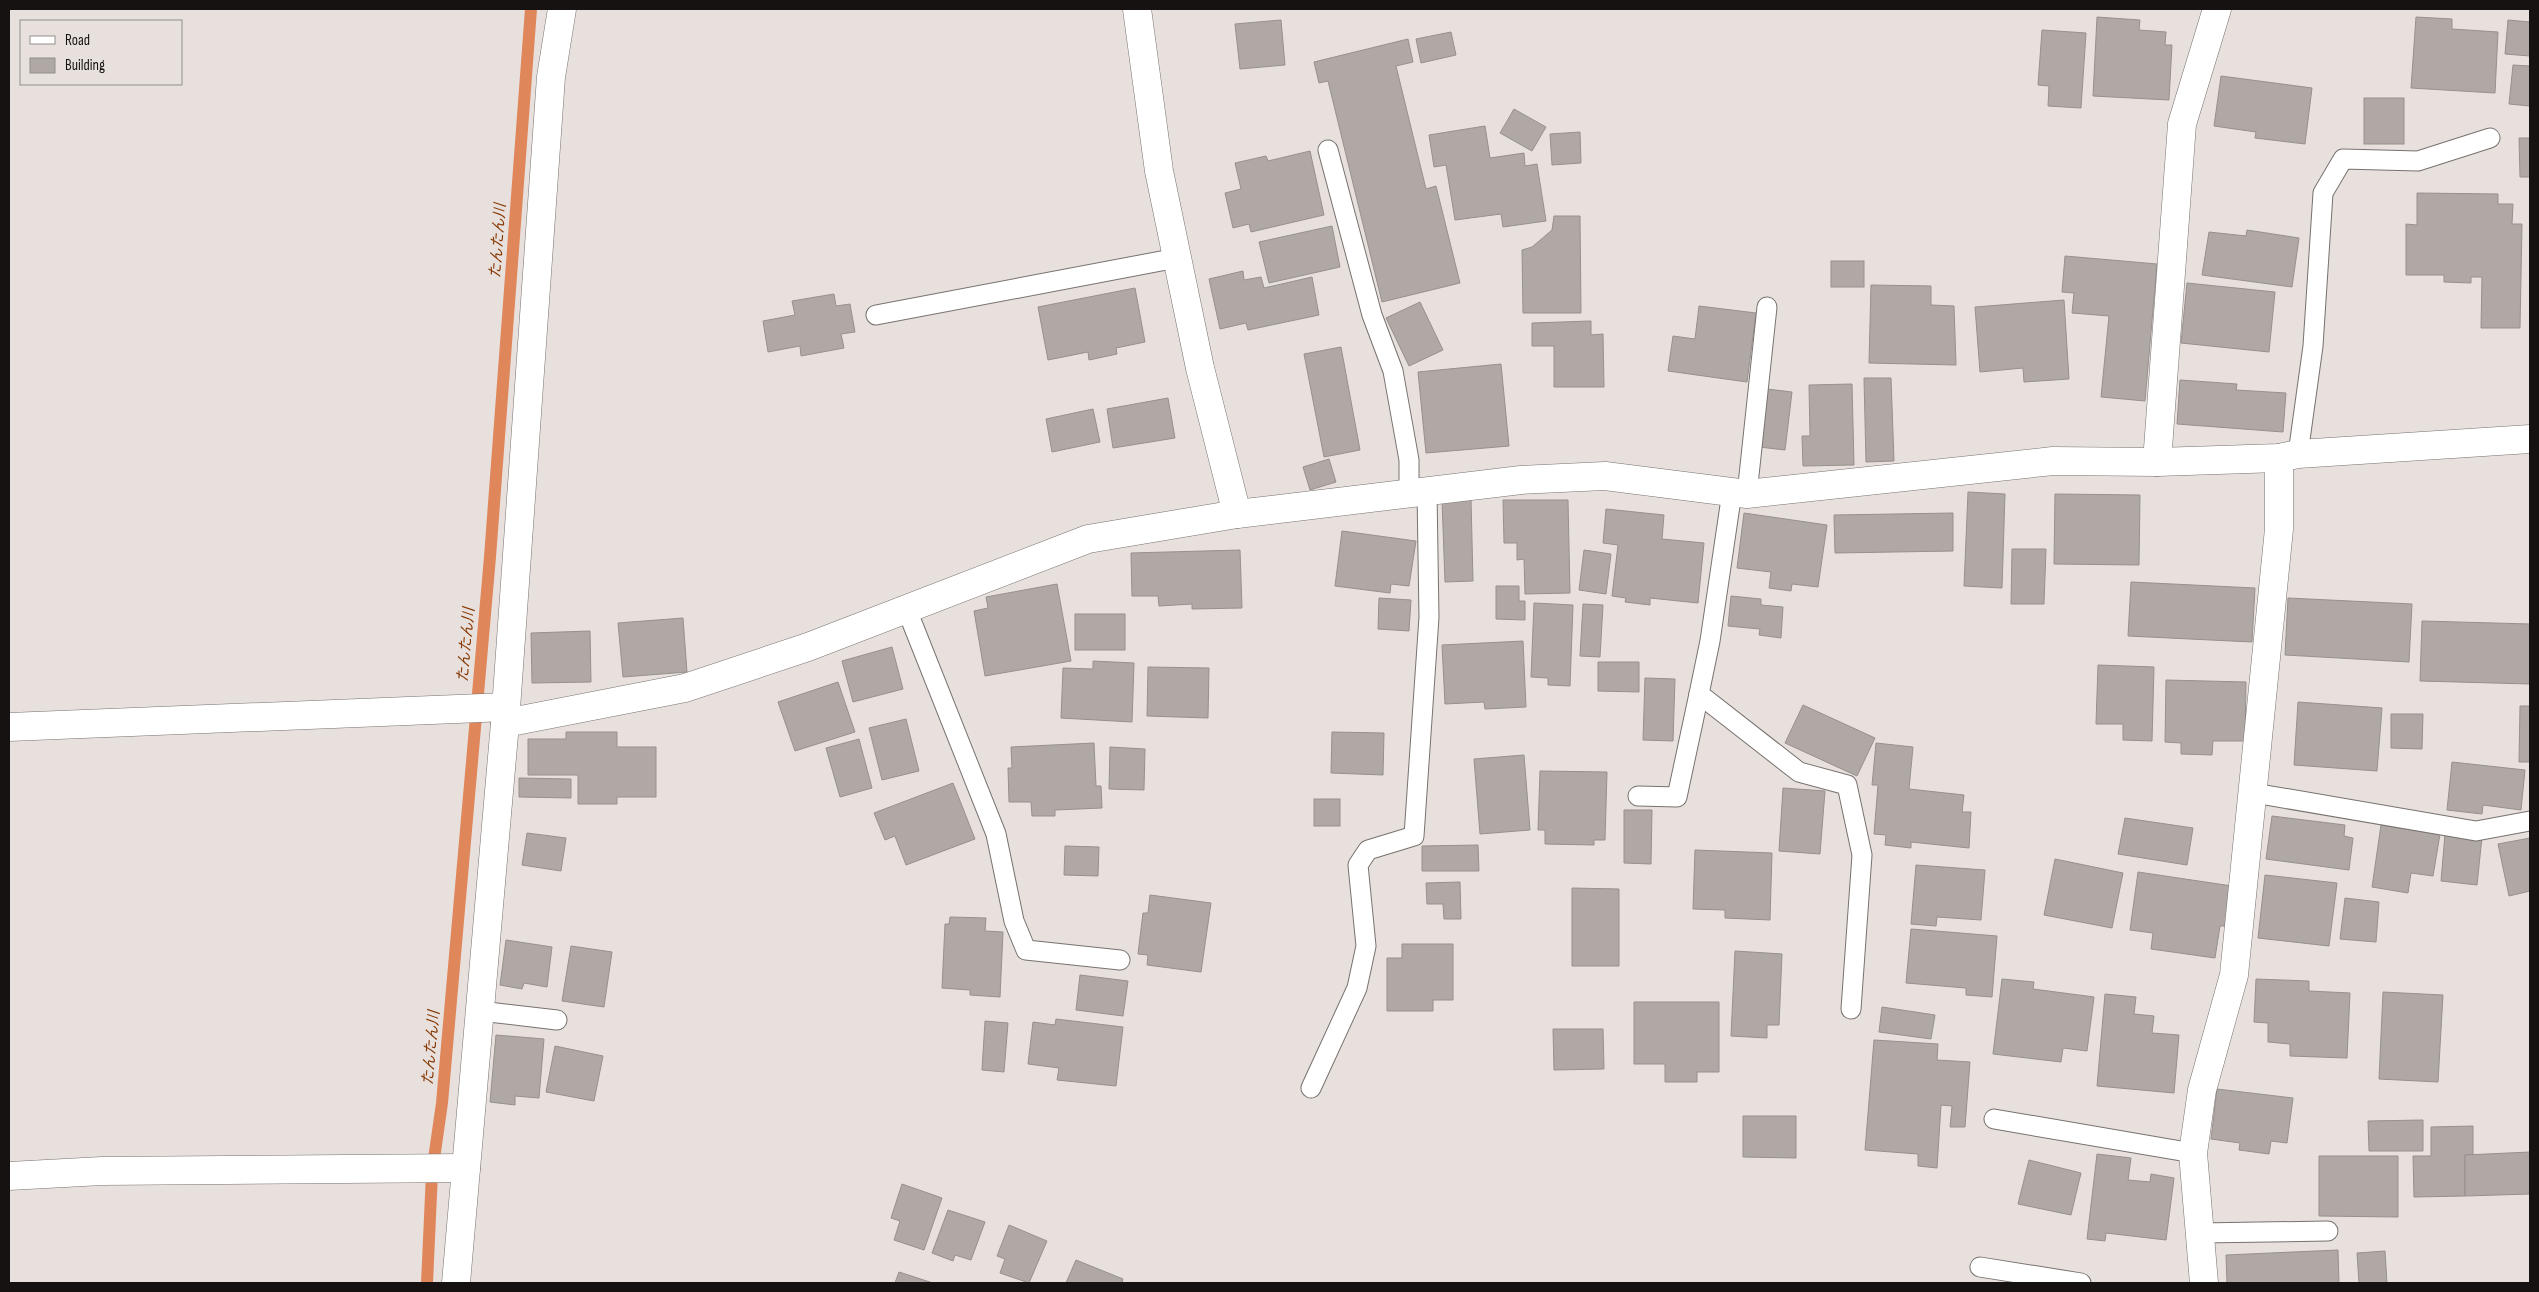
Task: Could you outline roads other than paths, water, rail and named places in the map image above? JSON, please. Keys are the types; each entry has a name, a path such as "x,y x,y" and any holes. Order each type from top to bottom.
{"street":[{"path":"456,1283 505,715 551,76 562,9"},
{"path":"1137,9 1159,171 1200,368 1237,514"},
{"path":"2157,462 2182,124 2217,9"},
{"path":"9,727 505,715 686,688 808,647 1088,539 1237,514 1521,480 1605,476 1739,492 2053,461 2157,462 2288,456 2530,438"},
{"path":"2204,1283 2193,1153 2202,1090 2234,975 2288,456"},
{"path":"9,1176 102,1171 466,1168"}],"lane":[{"path":"2288,456 2313,346 2323,193 2343,159 2418,161 2490,138"},
{"path":"1311,1088 1357,988 1361,971 1366,946 1358,865 1368,850 1414,836 1430,617 1418,492 1409,460 1393,371 1372,315 1328,150"},
{"path":"876,314 1177,258"},
{"path":"1638,796 1677,797 1739,492 1767,307"},
{"path":"907,610 958,744 996,834 1014,921 1026,950 1120,960"},
{"path":"1699,694 1799,772 1847,785 1862,855 1851,1009"},
{"path":"2254,793 2476,831 2530,821"},
{"path":"480,1011 557,1020"},
{"path":"1994,1119 2193,1153"},
{"path":"2200,1233 2328,1231"},
{"path":"1980,1267 2081,1283"}],"waterway":[{"name":"たんたん川","path":"427,1283 432,1173 442,1103 490,557 531,9"}]}
